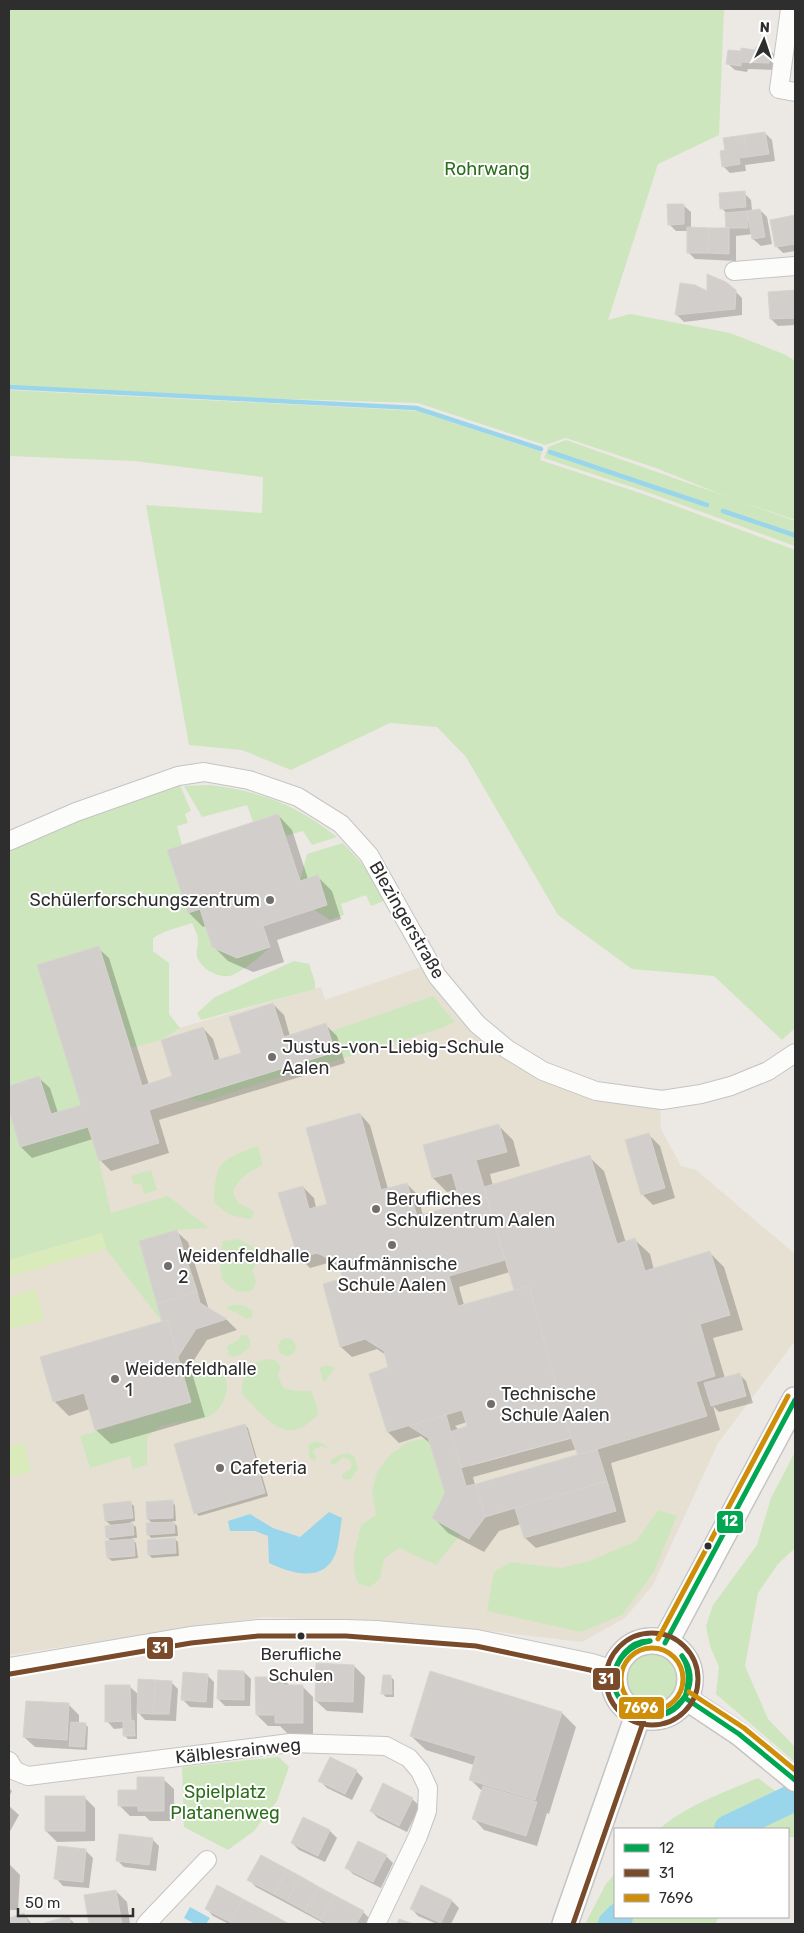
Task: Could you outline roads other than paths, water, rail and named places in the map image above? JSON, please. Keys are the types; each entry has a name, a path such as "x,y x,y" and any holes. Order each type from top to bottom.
{"main road":[{"path":"665,1643 795,1400"},
{"path":"652,1640 665,1643 675,1648 683,1656 688,1666 689,1688 685,1698 676,1709 665,1715 652,1718 638,1715 628,1710 618,1697 613,1681 614,1670 619,1658 628,1648 639,1642 652,1640"},
{"path":"565,1924 638,1715"}],"street":[{"path":"787,91 790,9"},
{"path":"734,271 795,266"},
{"name":"Blezingerstraße","path":"9,841 76,812 178,776 204,772 249,780 298,798 341,824 369,855 437,976 477,1024 507,1049 543,1071 596,1091 662,1100 701,1094 731,1086 768,1071 795,1053"},
{"path":"9,1667 190,1636 258,1629 317,1629 376,1630 477,1639 592,1663 614,1670"},
{"path":"685,1698 739,1734 791,1777"},
{"name":"Kälblesrainweg","path":"9,1761 15,1771 28,1776 290,1743 386,1746 408,1758 420,1771 428,1788 427,1810 418,1836 376,1924"},
{"path":"146,1924 207,1860"}],"water":[{"path":"329,1512 342,1518 334,1557 321,1570 304,1574 286,1570 269,1563 268,1536 255,1531 230,1531 228,1521 250,1514 273,1528 300,1537"},
{"path":"190,1907 210,1918 206,1924 195,1924 184,1918"}],"waterway":[{"path":"9,387 416,408 541,449"},
{"path":"550,452 707,505"},
{"path":"723,511 794,535"},
{"path":"730,1828 795,1797"},
{"path":"612,1924 618,1918"}],"place":[{"name":"Schülerforschungszentrum","path":"270,900"},
{"name":"Justus-von-Liebig-Schule Aalen","path":"272,1057"},
{"name":"Berufliches Schulzentrum Aalen","path":"376,1209"},
{"name":"Kaufmännische Schule Aalen","path":"392,1245"},
{"name":"Weidenfeldhalle 2","path":"168,1266"},
{"name":"Weidenfeldhalle 1","path":"115,1379"},
{"name":"Technische Schule Aalen","path":"491,1404"},
{"name":"Cafeteria","path":"220,1468"},
{"name":"Berufliche Schulen","path":"301,1636"}],"park label":[{"name":"Rohrwang","path":"487,169"},
{"name":"Spielplatz Platanenweg","path":"225,1802"}]}
